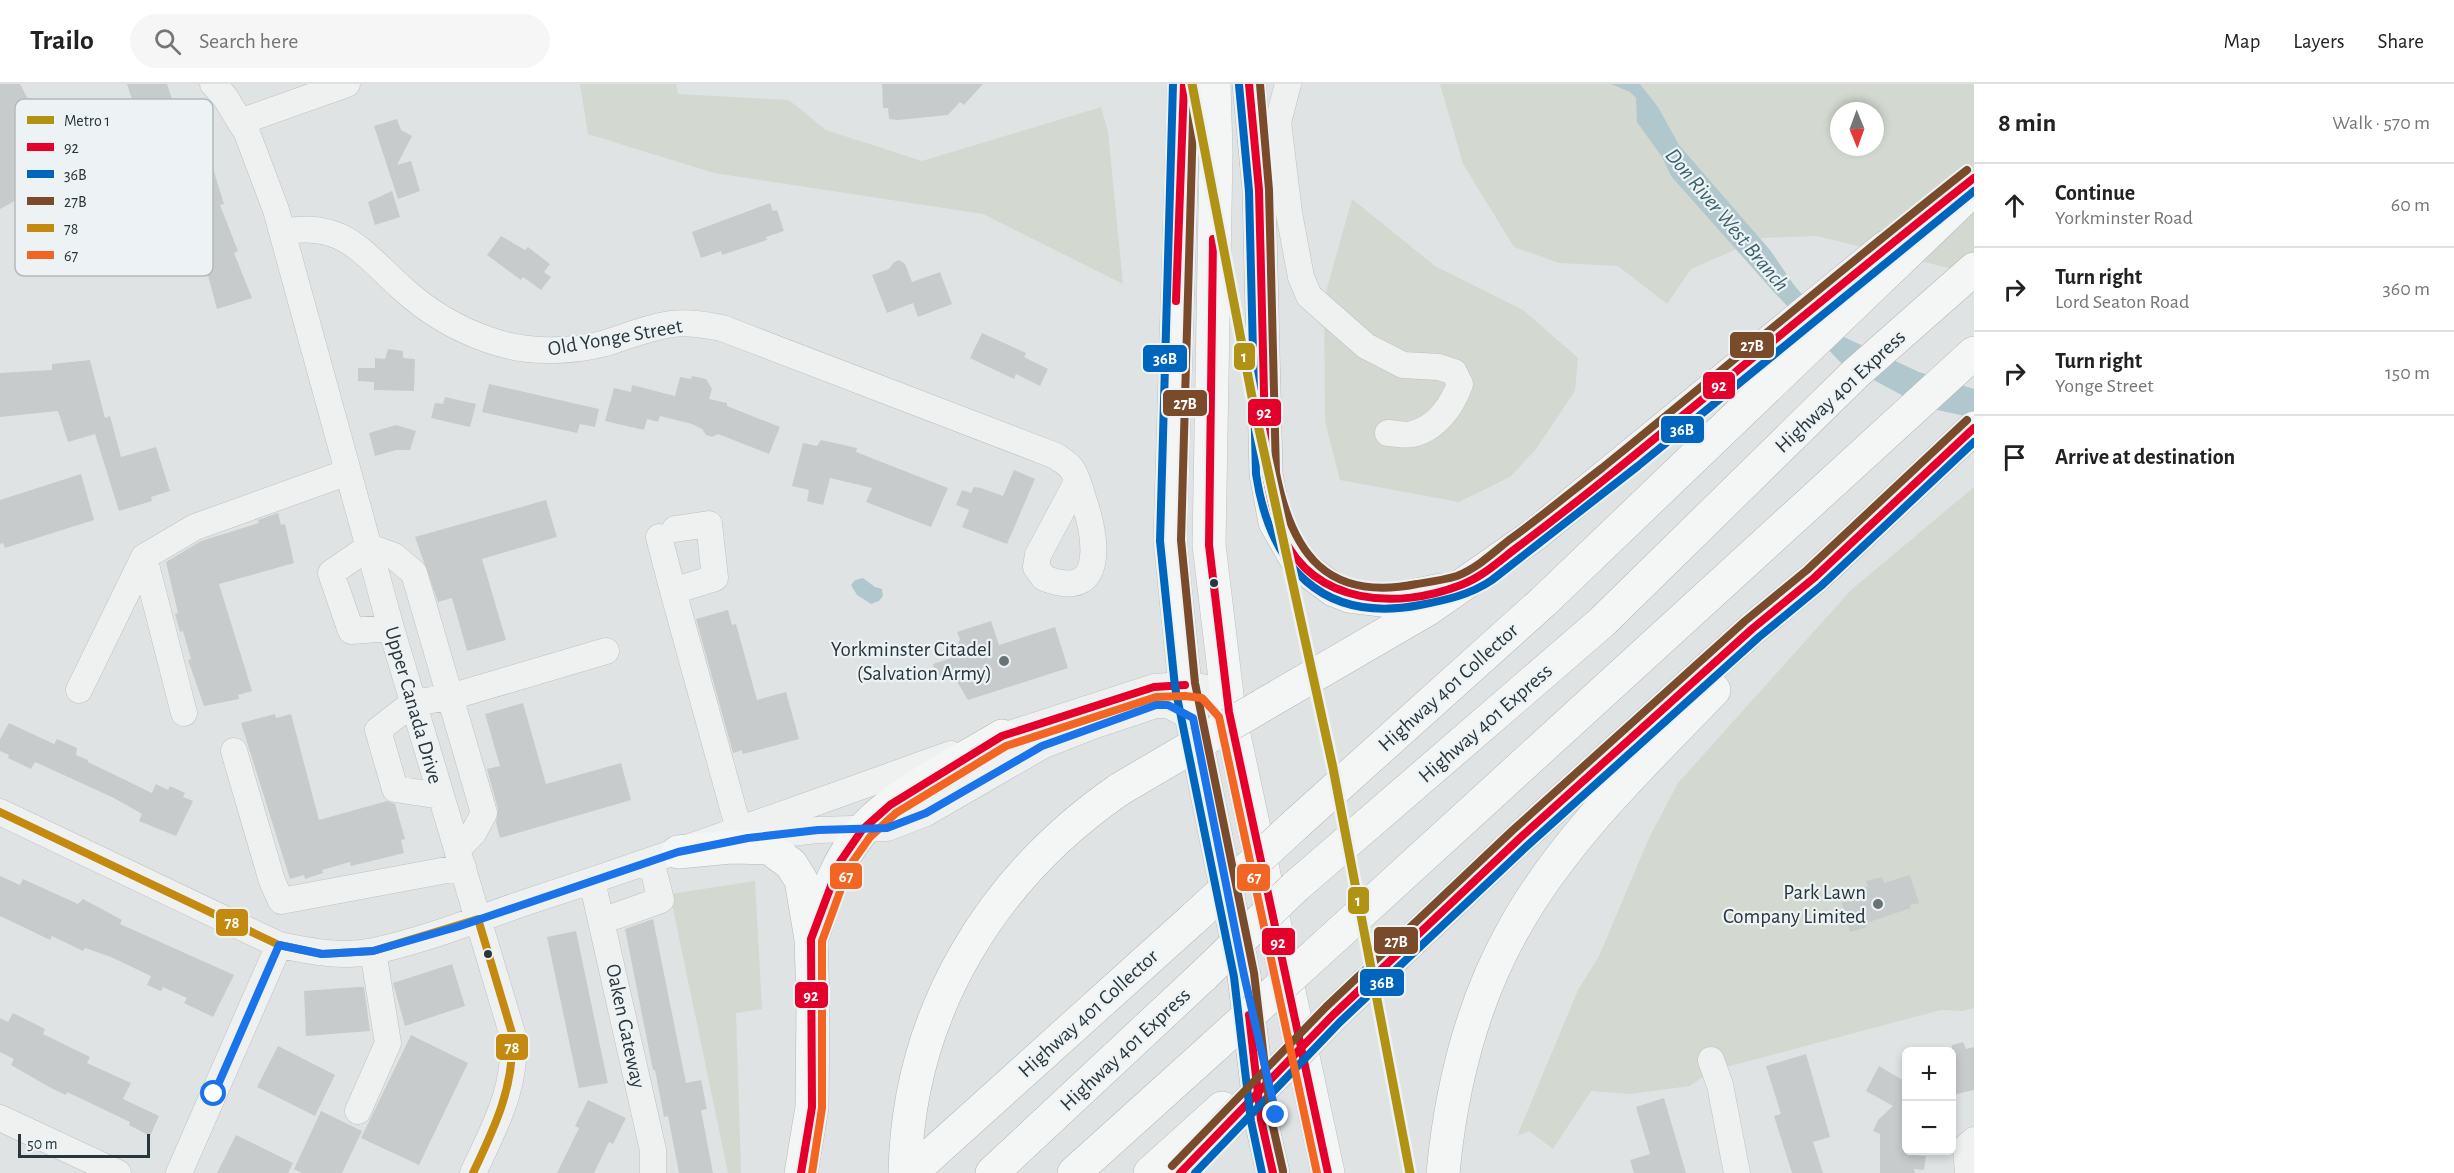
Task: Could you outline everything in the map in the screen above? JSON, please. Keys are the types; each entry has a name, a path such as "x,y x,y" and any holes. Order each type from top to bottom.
{"main road":[{"path":"1184,84 1170,540 1185,685 1244,975 1289,1173"},
{"path":"1214,84 1216,152 1209,545 1229,712 1328,1173"},
{"path":"1249,84 1261,230 1266,474 1275,522 1295,557 1307,570 1334,590 1349,596 1369,601 1404,600 1468,583"},
{"path":"905,1173 912,1109 921,1063 939,1006 965,953 1003,895 1027,867 1069,826 1120,789 1390,632 1468,583 1577,501 1838,285 1974,178"},
{"name":"Highway 401 Collector","path":"911,1173 1543,602 1974,189"},
{"name":"Highway 401 Express","path":"992,1173 1295,887 1602,622 1855,374 1974,269"},
{"path":"1074,1173 1651,651 1974,353"},
{"path":"1150,1173 1223,1118 1520,838 1652,736 1762,641 1814,578 1974,428"},
{"path":"811,939 840,862 862,830 890,806 1002,736"},
{"path":"1443,1173 1451,1109 1465,1045 1486,988 1509,937 1550,872 1652,736"},
{"path":"665,857 753,847 769,848 791,864 801,880 811,939 812,1107 801,1173"},
{"path":"1244,975 1261,1120 1273,1173"},
{"path":"1180,1173 1223,1118"}],"street":[{"path":"213,84 225,97 253,146 282,232"},
{"path":"240,122 346,84"},
{"path":"1288,84 1278,122 1289,213 1300,277 1309,296 1366,346 1403,365 1439,367 1454,372 1460,384 1452,404 1437,420 1412,434 1388,433"},
{"name":"Old Yonge Street","path":"282,232 320,229 343,237 374,260 418,302 452,325 511,347 558,350 602,344 674,324 696,323 722,328 1056,456 1071,468 1077,482"},
{"name":"Upper Canada Drive","path":"282,232 391,628 512,1033 514,1051 509,1091 473,1173"},
{"path":"78,690 144,556 195,527 348,472"},
{"path":"673,591 715,578 709,524 667,533 673,591 739,830"},
{"path":"234,751 272,881 281,901 460,858 484,813 414,573 394,556 369,547 331,573 351,631 391,628"},
{"path":"144,556 184,713"},
{"path":"441,796 395,789 378,729 413,703 450,697 606,651"},
{"path":"0,812 279,945 322,954 373,951 665,857 1002,736 1154,687 1185,685 1208,688 1229,712"},
{"path":"665,857 748,838 818,830 887,828 926,813 1042,746 1093,726 1156,705 1168,705 1193,718"},
{"path":"616,916 661,900 665,857"},
{"name":"Oaken Gateway","path":"592,880 653,1150 653,1173"},
{"path":"178,1173 279,945"},
{"path":"358,1111 388,1043 373,951"},
{"path":"1711,1060 1726,1112 1737,1173"},
{"path":"0,1118 118,1173"},
{"path":"1968,1173 1966,1147 1974,1140"}],"shaded area":[{"path":"580,84 676,84 678,94 789,100 826,130 922,161 1101,107 1108,132 1123,284 983,214 714,173 588,134"},
{"path":"1440,84 1974,84 1974,274 1817,236 1762,238 1691,269 1667,304 1618,266 1559,263 1514,247 1463,164"},
{"path":"1352,199 1435,266 1523,310 1578,358 1575,391 1536,449 1510,477 1459,502 1340,480 1325,421 1324,299"},
{"path":"1974,487 1974,1008 1962,1011 1941,1010 1711,1071 1690,1086 1630,1094 1591,1091 1553,1149 1529,1131 1517,1136 1578,990 1599,956 1649,838 1678,783 1851,590"},
{"path":"755,881 762,1009 736,1013 741,1173 728,1173 670,894"}],"water":[{"name":"Don River West Branch","path":"1611,84 1640,84 1658,107 1679,145 1770,250 1794,285 1818,313 1844,337 1919,372 1974,389 1974,418 1924,407 1840,362 1772,290 1671,176 1662,157 1637,122 1636,98 1630,92"},
{"path":"863,578 882,589 883,596 879,601 871,604 857,595 851,585 855,580"}],"building":[{"path":"0,84 20,84 28,99 15,99 15,201 0,209"},
{"path":"127,84 167,84 172,99 132,99"},
{"path":"882,84 983,84 964,105 960,102 948,115 898,120 889,119 888,108 883,108"},
{"path":"397,119 401,130 412,136 397,165 411,161 420,191 398,199 374,126"},
{"path":"213,168 224,204 220,205 238,251 234,253 252,298 217,309 208,276 213,276"},
{"path":"392,191 400,217 375,225 368,202"},
{"path":"770,203 773,211 777,210 784,231 766,237 767,240 722,255 721,251 701,258 692,232"},
{"path":"501,236 525,250 528,247 550,264 544,272 551,277 541,290 523,277 521,280 487,255"},
{"path":"899,260 905,264 912,282 940,272 952,304 918,317 913,303 887,313 872,275 889,269 894,262"},
{"path":"982,333 1026,353 1024,357 1048,369 1040,386 1016,374 1014,379 970,358"},
{"path":"388,349 403,351 403,358 415,359 414,391 374,390 374,382 358,381 358,368 375,368 375,358 385,359"},
{"path":"90,360 105,418 110,416 121,457 156,447 170,491 151,497 152,501 119,511 95,434 68,442 58,411 0,417 0,373 52,370 52,364"},
{"path":"692,376 706,379 712,389 709,399 727,403 727,406 780,427 769,454 718,434 712,437 706,435 702,429 692,424 660,416 658,422 647,419 644,430 605,421 614,388 631,392 632,385 675,396 680,377 691,379"},
{"path":"489,384 599,409 595,427 580,424 577,433 482,412"},
{"path":"445,397 476,404 470,427 431,418 435,403 443,404"},
{"path":"396,425 416,431 410,450 396,450 375,456 369,433"},
{"path":"821,440 857,448 856,452 948,488 931,527 866,502 872,488 830,478 823,505 807,501 809,490 792,486 803,443 817,446"},
{"path":"1014,470 1035,479 1007,544 962,527 969,510 956,505 962,490 971,493 974,487 981,488 1003,496"},
{"path":"81,474 94,520 5,548 3,543 0,544 0,500"},
{"path":"546,500 557,537 482,559 506,640 467,651 452,598 438,602 415,537"},
{"path":"278,513 281,525 285,524 294,563 219,584 252,691 238,695 239,699 204,706 188,660 191,659 183,631 180,632 175,614 178,613 166,562 201,541 259,523 258,520"},
{"path":"728,610 732,625 736,624 757,700 786,692 799,739 743,754 742,750 733,753 696,619"},
{"name":"Yorkminster Citadel (Salvation Army)","path":"991,621 999,645 1055,627 1068,668 968,700 953,675 937,676 933,664 951,658 960,639 957,632"},
{"path":"523,703 546,784 621,763 631,800 500,838 496,823 498,809 487,769 500,766 485,714"},
{"path":"275,714 276,718 291,714 319,820 387,801 395,804 405,839 401,840 404,853 351,866 350,862 322,870 323,873 305,879 304,875 290,879 241,723"},
{"path":"9,723 54,744 57,739 77,748 76,755 152,793 156,784 168,790 170,786 185,793 183,797 193,801 176,836 139,821 142,814 114,798 35,762 31,769 8,758 9,755 0,751 0,739"},
{"name":"Park Lawn Company Limited","path":"1910,875 1919,903 1910,905 1911,908 1866,923 1867,927 1850,932 1842,903 1854,900 1852,891 1868,886 1866,881 1882,877 1884,883"},
{"path":"0,876 20,885 23,879 78,904 83,899 122,920 120,924 234,975 213,1017 184,1003 187,998 163,987 161,991 147,985 151,976 111,957 85,948 83,951 52,936 50,940 0,916"},
{"path":"653,919 686,1083 701,1080 707,1109 701,1110 713,1173 679,1173 668,1116 664,1117 625,929"},
{"path":"576,931 608,1083 579,1088 547,937"},
{"path":"452,964 465,1006 405,1026 393,983"},
{"path":"364,987 370,1031 306,1036 304,991"},
{"path":"13,1013 45,1029 43,1034 90,1057 87,1063 131,1083 123,1099 159,1116 150,1136 129,1125 130,1122 67,1092 66,1095 51,1088 11,1065 14,1059 0,1052 0,1018 8,1022"},
{"path":"411,1035 468,1063 419,1165 361,1138"},
{"path":"1963,1042 1966,1049 1974,1047 1974,1090 1956,1094 1956,1047 1952,1045"},
{"path":"278,1046 335,1075 315,1116 257,1087"},
{"path":"1806,1054 1830,1137 1813,1142 1823,1173 1792,1173 1774,1116 1781,1114 1766,1066"},
{"path":"1879,1066 1902,1080 1902,1155 1926,1156 1924,1170 1914,1169 1915,1173 1880,1173 1880,1134 1873,1131 1878,1120 1893,1106 1866,1091"},
{"path":"1664,1098 1686,1173 1634,1173 1630,1160 1650,1154 1636,1107"},
{"path":"588,1100 626,1118 613,1144 609,1142 594,1173 557,1173 579,1128 575,1126"},
{"path":"321,1111 362,1131 342,1173 302,1173 294,1169"},
{"path":"236,1135 293,1163 288,1173 217,1173"}],"metro line":[{"name":"1","path":"1192,84 1252,397 1333,768 1410,1173"}],"transit line":[{"name":"36B","path":"1173,84 1160,541 1175,687 1234,977 1251,1121 1262,1173"},
{"name":"92","path":"1176,301 1184,84"},
{"name":"27B","path":"1194,84 1181,540 1195,683 1254,973 1271,1118 1283,1171"},
{"name":"92","path":"1249,84 1259,190 1266,474 1271,498 1283,537 1297,560 1316,577 1337,589 1360,596 1385,599 1411,598 1461,585 1483,574 1610,475 1974,178"},
{"name":"27B","path":"1260,84 1269,190 1276,473 1292,527 1304,548 1319,566 1337,578 1359,586 1386,588 1437,581 1457,576 1478,565 1602,468 1967,170"},
{"name":"36B","path":"1239,85 1249,191 1256,474 1263,507 1274,536 1288,561 1306,581 1328,596 1355,605 1385,609 1420,605 1466,593 1492,580 1638,466 1974,191"},
{"name":"92","path":"1213,239 1209,545 1229,712 1328,1173"},
{"name":"27B","path":"1172,1166 1326,1007 1513,830 1745,621 1807,570 1967,420"},
{"name":"92","path":"1180,1173 1333,1015 1520,838 1752,629 1814,578 1974,428"},
{"name":"36B","path":"1195,1173 1340,1022 1527,846 1759,637 1821,586 1974,442"},
{"name":"92","path":"801,1173 812,1107 811,939 840,862 862,830 890,805 1002,736 1154,687 1185,685"},
{"name":"67","path":"812,1173 822,1108 822,941 849,867 870,837 896,813 1006,746 1156,697 1185,696 1202,698 1219,717 1317,1173"},
{"name":"78","path":"0,812 279,945 322,954 373,951 478,919"},
{"name":"78","path":"473,1173 502,1105 512,1052 512,1033 478,919"},
{"name":"92","path":"1249,1015 1261,1120 1273,1173"}],"place":[{"name":"Yorkminster Citadel (Salvation Army)","path":"1004,661"},
{"name":"Park Lawn Company Limited","path":"1878,904"}],"route":[{"path":"214,1094 279,945 322,954 373,951 460,926 678,852 748,838 818,830 887,828 926,813 1042,746 1156,705 1168,705 1193,718 1244,975 1276,1115"}]}
